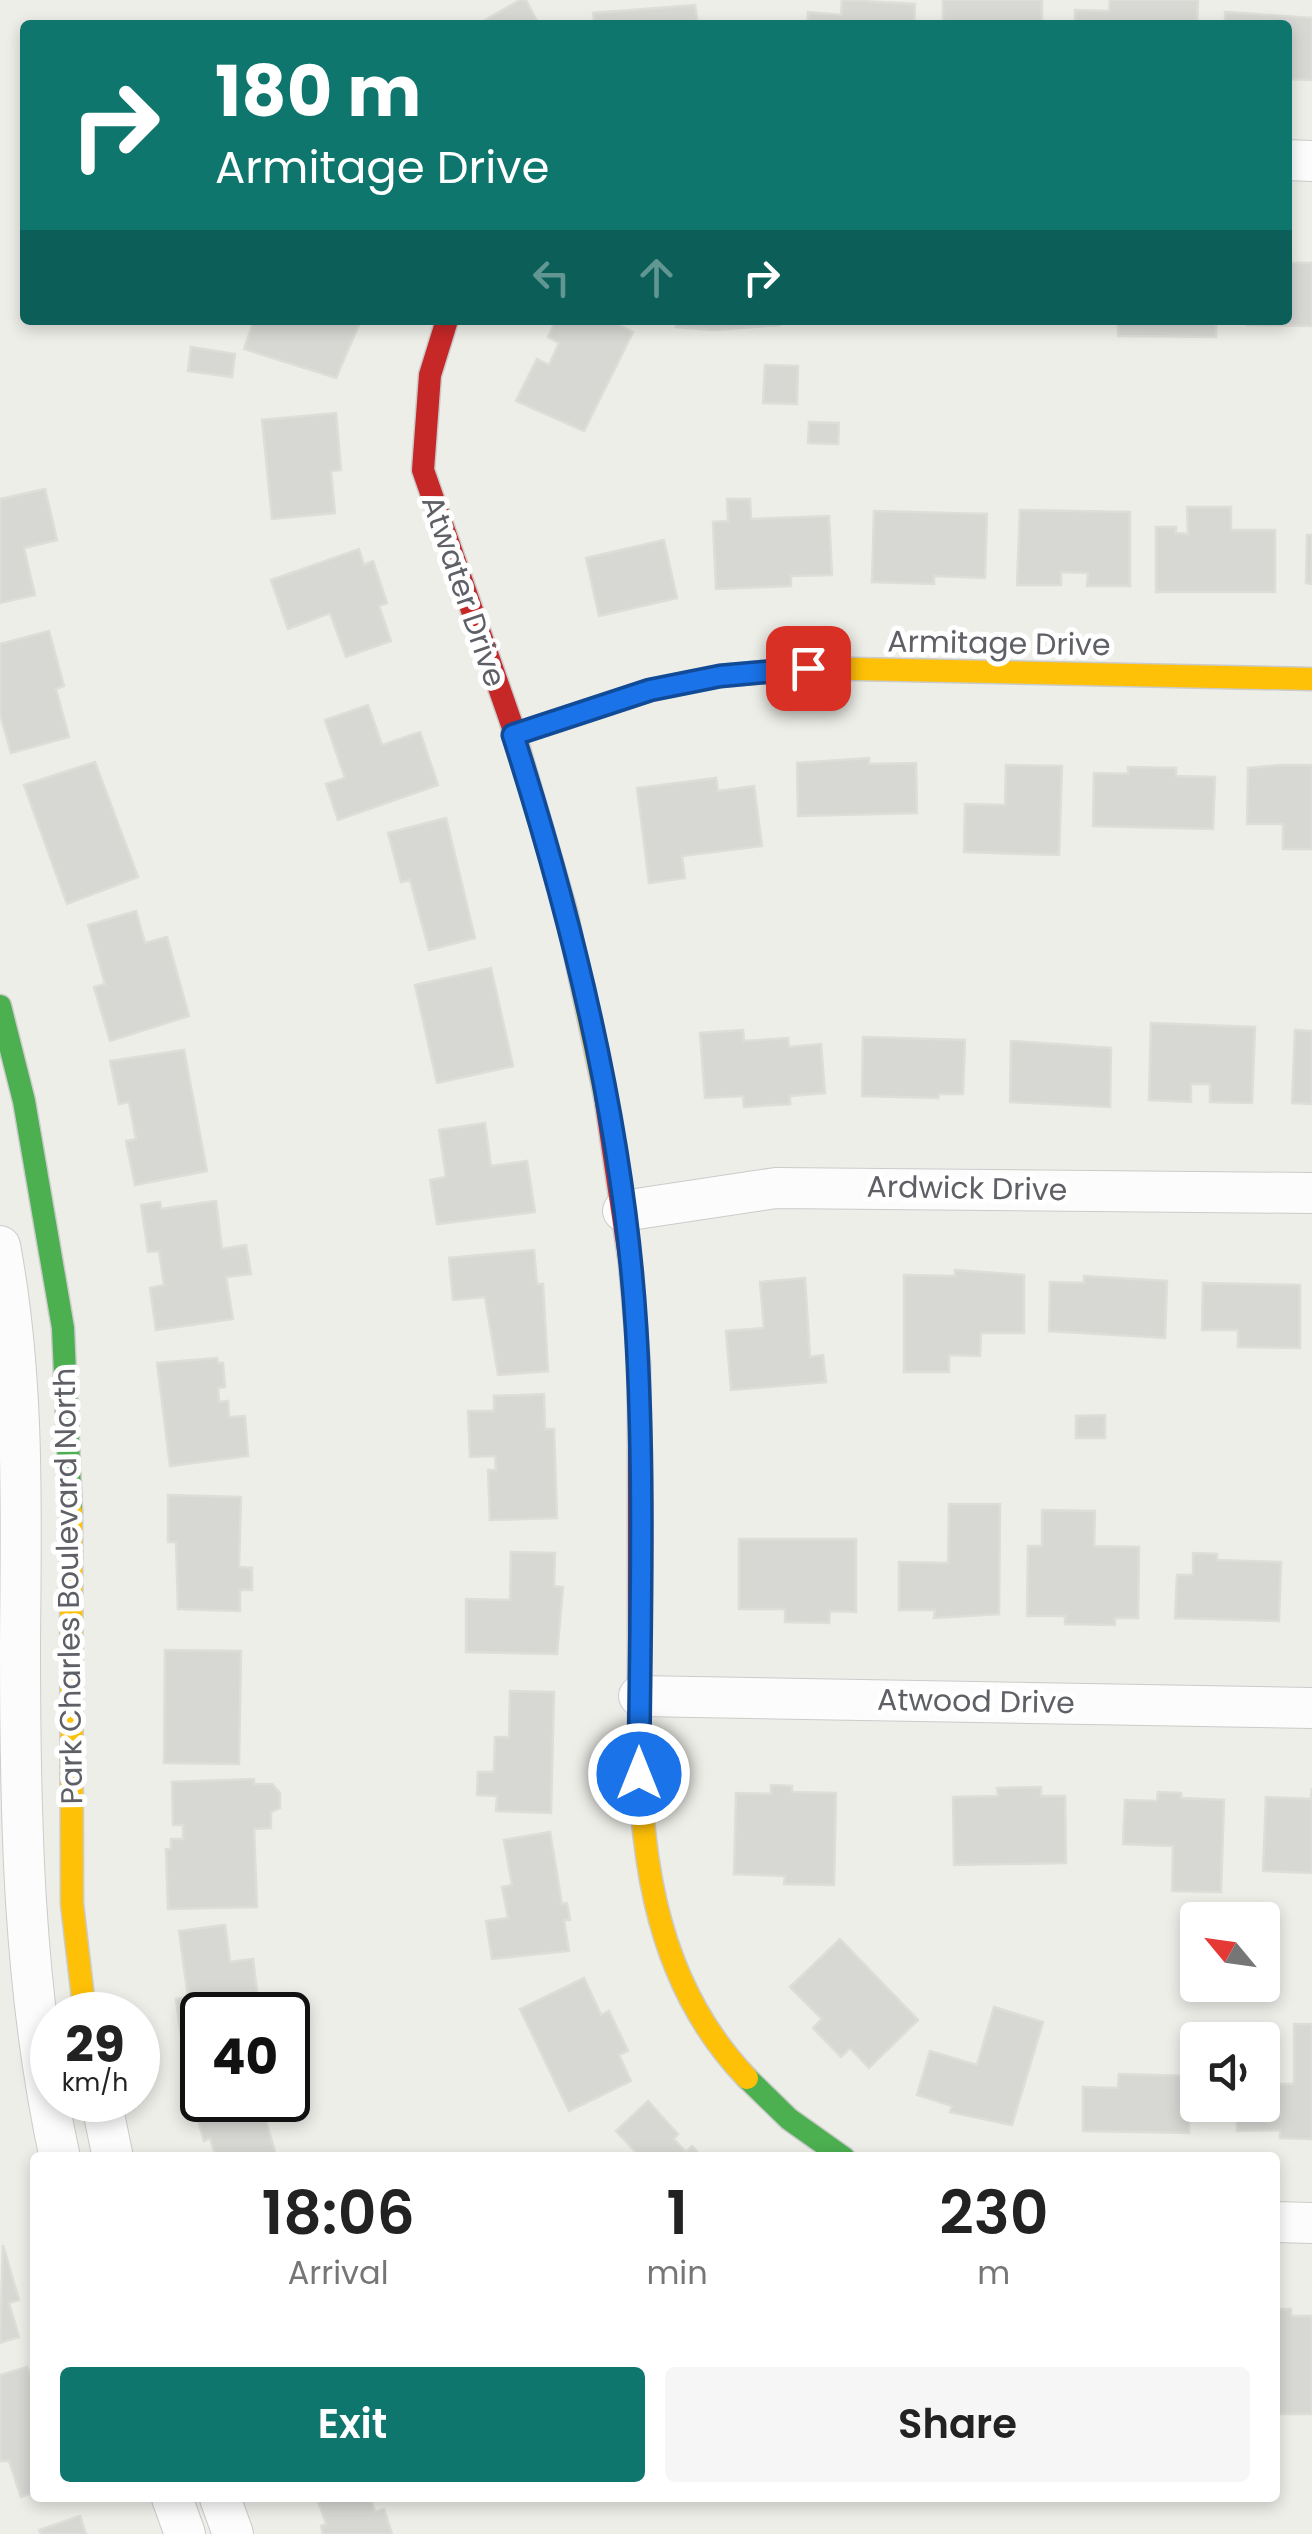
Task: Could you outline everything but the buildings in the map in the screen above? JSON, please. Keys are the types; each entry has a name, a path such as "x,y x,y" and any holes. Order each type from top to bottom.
{"street":[{"name":"Atwater Drive","path":"445,325 436,346 424,408 423,470 555,870 596,1050 623,1211 636,1323 642,1461 639,1812 652,1891 670,1958 707,2031 756,2090 834,2152"},
{"name":"Armitage Drive","path":"513,735 650,690 720,676 808,668 1312,679"},
{"name":"Park Charles Boulevard North","path":"0,1006 12,1104 60,1311 70,1426 72,1904 82,1992"},
{"name":"Ardwick Drive","path":"623,1211 776,1188 1312,1193"},
{"name":"Park Charles Boulevard North","path":"0,1246 20,1414 11,1824 31,1988 59,2152"},
{"name":"Atwood Drive","path":"640,1696 1312,1708"},
{"path":"11,1824 71,1822"},
{"path":"106,2122 112,2152"},
{"path":"1280,2222 1312,2223"},
{"path":"173,2502 185,2534"},
{"path":"221,2502 233,2534"}],"traffic: fast":[{"path":"0,1006 24,1101 63,1328 71,1512"},
{"path":"747,2078 789,2119 836,2152"}],"traffic: slow":[{"path":"513,735 650,690 720,676 809,668 1312,679"},
{"path":"512,725 566,911 605,1096"},
{"path":"71,1512 72,1904 82,1992"},
{"path":"639,1704 647,1855 669,1950 689,1996 714,2038 747,2078"}],"traffic: jam":[{"path":"445,325 430,375 423,470 512,725"},
{"path":"605,1096 630,1264 639,1364 639,1704"}],"route":[{"path":"639,1774 642,1461 636,1323 623,1211 596,1050 558,885 513,735 650,690 720,676 808,668"}]}
